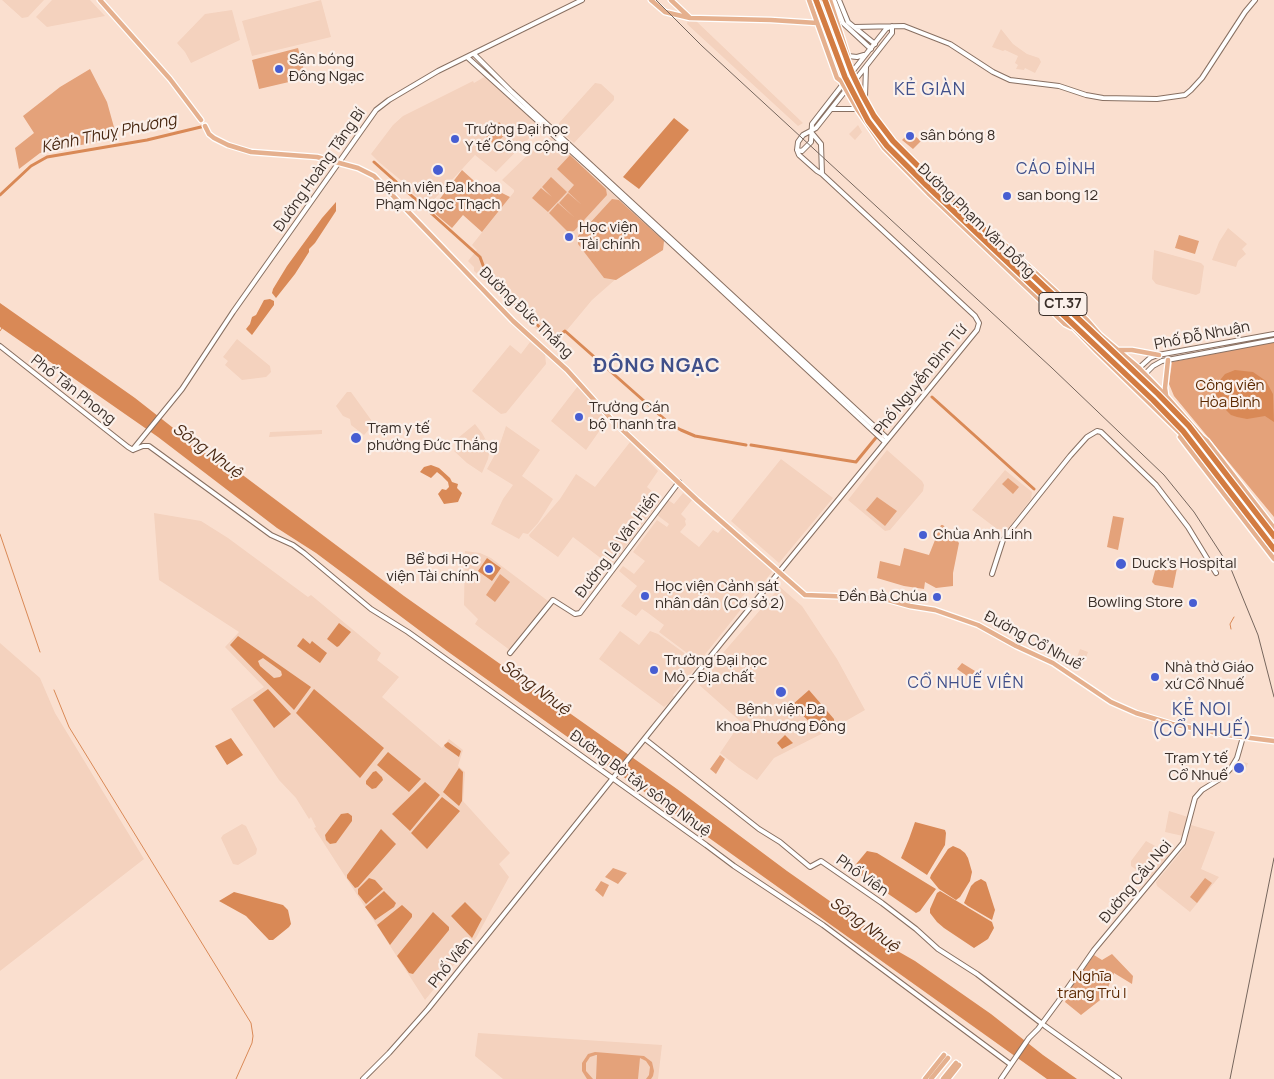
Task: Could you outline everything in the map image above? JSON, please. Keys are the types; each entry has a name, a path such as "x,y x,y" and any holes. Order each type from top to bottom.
{"highway":[{"name":"CT.37","path":"813,0 836,61 856,100 887,146 1147,394 1183,432 1274,550"},
{"path":"827,0 852,72"},
{"name":"CT.37","path":"852,72 874,116 893,140 932,180 1190,426 1274,536"}],"main road":[{"path":"100,0 170,78 201,120"},
{"path":"651,0 663,11 690,18 817,23"},
{"path":"663,11 670,8 672,5 671,0"},
{"path":"671,0 690,18"},
{"path":"813,0 843,76 842,82"},
{"name":"Đường Phạm Văn Đồng","path":"813,0 817,23 837,78 842,82 857,109 884,148 922,187 1127,381 1175,430 1274,560"},
{"name":"Đường Phạm Văn Đồng","path":"827,0 852,72 875,114 896,141 986,228 1087,320 1100,335 1145,374 1213,448 1274,527"},
{"path":"842,82 852,72"},
{"path":"846,90 856,79"},
{"name":"Đường Đức Thắng","path":"205,126 208,134 214,138 228,145 251,152 317,157 358,168 374,176 513,321 568,370 612,420 779,573"},
{"path":"1118,350 1132,350 1159,355"},
{"path":"1167,397 1165,388 1168,360"},
{"path":"1127,381 1139,368"},
{"path":"1133,387 1145,374"},
{"name":"Đường Phạm Văn Đồng","path":"1175,430 1181,434 1274,550"},
{"name":"Đường Phạm Văn Đồng","path":"1202,437 1204,443 1274,536"},
{"name":"Đường Cổ Nhuế","path":"779,573 805,595 881,598 910,606 935,610 970,622 1053,663 1100,695 1123,708 1162,721 1243,737 1274,741"},
{"path":"925,1079 946,1056 931,1079"},
{"path":"943,1079 958,1064 948,1079"}],"street":[{"name":"Đường Hoàng Tăng Bí","path":"133,450 165,411 376,110 389,100 438,71 582,0"},
{"path":"834,0 843,23 871,49"},
{"path":"839,0 845,16 854,27 875,44"},
{"path":"854,27 904,26 950,44 993,72 1010,80 1059,86 1086,95 1103,98 1157,99 1185,95 1192,90 1255,0"},
{"path":"852,72 886,29 892,26"},
{"path":"856,79 892,33 892,26"},
{"path":"474,54 887,441"},
{"path":"848,56 857,57 866,54"},
{"path":"467,57 594,171 876,431"},
{"path":"865,97 866,67"},
{"path":"842,82 812,124 811,131 812,138 811,142 802,151 797,150 803,135 811,131 816,128 846,90"},
{"path":"832,98 844,108"},
{"path":"831,109 857,109"},
{"path":"811,131 821,144 822,174"},
{"name":"Phố Nguyễn Đình Tứ","path":"779,573 977,330 978,320 822,174 816,171 797,150"},
{"name":"Phố Đỗ Nhuận","path":"1139,368 1150,358 1159,355 1274,334"},
{"name":"Phố Đỗ Nhuận","path":"1145,374 1157,363 1168,360 1274,340"},
{"name":"Phố Tân Phong","path":"0,346 133,450"},
{"path":"992,574 1003,540 1086,437 1097,431 1101,432 1156,485 1188,527 1216,573"},
{"name":"Đường Bờ tây sông Nhuệ","path":"133,450 149,446 266,532 293,545 371,609 408,632 615,777 734,866 823,925 1010,1064"},
{"name":"Đường Lê Văn Hiến","path":"510,653 553,600 575,614 580,613 679,482"},
{"name":"Phố Viên","path":"363,1079 428,1009 779,573"},
{"name":"Đường Cầu Noi","path":"1001,1079 1094,950 1183,843 1195,798 1202,790 1223,777 1231,768 1237,758 1243,737"},
{"name":"Phố Viên","path":"645,739 810,867 821,861 911,925 938,949 989,982 1042,1024"},
{"path":"1042,1024 1119,1079"}],"shaded area":[{"path":"2,0 44,0 28,17 22,18"},
{"path":"52,0 90,0 105,16 47,27 36,17"},
{"path":"321,0 331,37 252,56 242,21"},
{"path":"232,10 240,40 191,63 177,43 205,14"},
{"path":"688,20 695,20 803,123 798,126 687,24"},
{"path":"1001,29 1013,44 1027,54 1039,58 1041,62 1035,73 1025,68 1024,70 1016,69 1018,65 1015,63 1018,56 992,47"},
{"name":"Trường Đại học Y tế Công cộng","path":"486,76 538,123 538,129 496,172 475,155 428,206 371,154 393,125 403,116"},
{"path":"595,83 601,84 614,96 614,100 574,143 559,130 559,123"},
{"path":"674,118 689,130 639,189 623,177"},
{"path":"858,125 862,132 855,140 849,134"},
{"name":"Học viện Tài chính","path":"545,138 551,138 664,241 663,250 617,278 592,300 557,342 549,341 474,271 474,267 468,261 477,250 472,245 514,192 502,180"},
{"path":"336,202 336,211 309,249 295,274 276,298 272,293 273,289 287,266"},
{"path":"1228,228 1247,244 1242,249 1246,254 1238,261 1236,267 1212,260 1219,242"},
{"path":"1154,250 1201,263 1204,266 1200,293 1196,295 1156,284 1152,279"},
{"path":"270,299 274,301 274,305 252,335 246,329 252,317 256,315 264,300"},
{"path":"0,303 135,398 214,460 244,476 404,596 677,789 787,871 871,930 887,945 915,961 991,1014 1077,1079 1047,1079 447,651 316,553 277,528 158,437 0,327"},
{"path":"237,339 270,366 271,372 266,377 242,380 225,365 228,361 223,357"},
{"path":"530,342 545,354 546,364 506,413 501,414 472,391 510,345 521,354"},
{"path":"1235,370 1253,372 1266,381 1273,394 1274,422 1265,416 1247,419 1237,417 1231,415 1222,406 1216,395 1216,385 1225,374"},
{"name":"Trường Cán bộ Thanh tra","path":"578,386 604,413 605,423 586,450 551,421"},
{"path":"347,392 351,392 374,424 364,435 351,425 350,419 343,416 336,406"},
{"path":"475,424 490,448 482,473 454,451 462,444 458,438"},
{"path":"506,426 540,450 522,476 553,499 538,523 528,534 523,533 519,539 491,524 503,499 513,485 487,469 499,447"},
{"path":"322,430 322,434 269,437 270,432"},
{"path":"630,442 658,471 647,487 661,499 611,566 573,537 558,557 530,537 529,535 560,499 576,474 595,487"},
{"path":"887,450 922,481 924,485 923,491 890,530 885,531 848,500"},
{"path":"781,459 833,498 779,563 731,521"},
{"path":"431,465 439,468 452,482 458,484 457,488 462,493 458,502 444,504 438,494 442,489 446,490 449,487 448,482 437,472 431,478 420,472 424,467"},
{"path":"1005,470 1032,492 1031,499 1008,529 997,529 972,510"},
{"path":"683,493 692,500 681,514 686,519 686,525 680,532 699,547 713,530 718,533 724,526 771,568 772,572 755,593 749,589 741,598 746,603 699,662 659,632 664,625 648,613 642,609 636,616 621,606 637,586 619,571 623,566 634,574 645,561 633,552 657,520 667,527 669,524 657,515 668,500 674,504"},
{"path":"154,513 201,521 228,538 308,597 311,595 381,653 377,660 399,677 382,697 442,748 449,739 463,750 458,766 465,772 463,801 510,853 499,864 509,877 476,938 425,1000 314,828 316,827 311,817 309,819 296,798 279,780 231,709 264,687 225,647 239,632 159,580"},
{"path":"465,551 480,553 491,558 548,601 511,651 475,624 478,619 464,605"},
{"name":"Bể bơi Học viện Tài chính","path":"487,558 501,568 492,581 478,571"},
{"name":"Bệnh viện Đa khoa Phương Đông","path":"780,587 802,606 837,659 865,710 774,758 757,780 720,753 741,722 697,683"},
{"path":"339,623 351,632 337,647 327,639"},
{"name":"Trường Đại học Mỏ - Địa chất","path":"620,631 639,645 650,631 658,634 698,663 673,695 674,697 664,707 599,659"},
{"path":"238,636 311,687 294,710 230,645","holes":["263,658 281,671 282,675 274,678 260,666 258,661"]},
{"path":"303,638 310,644 312,641 327,653 320,663 297,646"},
{"path":"0,643 40,678 55,713 144,859 0,971"},
{"path":"1080,649 1088,652 1084,663 1076,660"},
{"path":"268,689 291,714 274,728 253,700"},
{"path":"314,689 384,748 360,778 296,713"},
{"path":"809,690 834,719 834,721 818,730 792,705"},
{"path":"785,735 793,743 782,749 777,743"},
{"path":"231,738 243,755 227,765 215,746"},
{"path":"448,742 461,751 459,757 445,747 444,745"},
{"path":"388,752 421,779 409,792 377,765"},
{"name":"Trạm Y tế Cổ Nhuế","path":"1236,761 1248,763 1244,774 1230,771"},
{"path":"459,768 463,772 462,801 459,806 443,792"},
{"path":"376,771 383,780 376,788 372,789 366,784 366,781"},
{"path":"425,782 440,795 410,831 392,814"},
{"path":"442,797 460,811 427,849 411,833"},
{"path":"1169,811 1188,817 1183,836 1165,832"},
{"path":"348,813 352,816 352,821 336,843 330,844 326,840 325,835 341,814"},
{"path":"915,822 945,830 946,833 945,845 927,875 901,858"},
{"path":"242,824 246,826 257,849 256,854 238,865 233,864 221,838"},
{"path":"1191,825 1215,832 1201,869 1219,877 1190,912 1157,886 1156,882 1185,847"},
{"path":"381,829 396,844 358,887 355,888 347,878 347,875"},
{"path":"1146,841 1170,854 1151,877 1146,877 1131,866 1131,861"},
{"path":"953,846 965,853 972,872 970,881 956,900 939,889 930,878 948,849"},
{"path":"867,851 877,853 936,889 920,911 916,913 852,869"},
{"path":"369,878 375,880 383,889 366,904 358,894 358,889"},
{"path":"981,879 986,882 995,910 992,920 964,903 971,886"},
{"path":"384,891 396,903 394,907 375,920 365,907"},
{"path":"940,891 992,922 994,928 988,939 974,948 937,922 930,913 930,909 937,893"},
{"path":"234,892 283,905 288,910 291,924 273,940 269,940 246,916 219,901"},
{"path":"465,902 482,919 472,938 451,916"},
{"path":"402,905 412,914 412,917 390,945 377,925"},
{"path":"433,912 449,927 449,930 413,974 409,973 397,956"},
{"path":"478,1033 662,1045 658,1079 503,1079 475,1056"}],"green space":[{"name":"Sân bóng Đông Ngạc","path":"298,48 306,78 259,89 252,60"},
{"path":"90,69 107,102 117,138 40,153 19,169 15,148 34,133 23,116 60,87"},
{"path":"499,122 508,131 495,145 486,137"},
{"name":"sân bóng 8","path":"910,132 921,141 913,149 902,140"},
{"path":"570,155 606,189 607,195 574,231 568,232 549,213 558,203 575,218 559,203 568,193 582,205 568,192 574,185 557,169"},
{"path":"462,170 482,188 492,193 498,191 510,197 482,232 463,215 452,228 432,209"},
{"path":"551,177 567,192 548,212 532,198 541,188 552,197 542,187"},
{"path":"612,199 619,200 664,241 663,250 616,280 604,278 578,244 578,236"},
{"path":"1179,235 1199,241 1195,254 1175,248"},
{"name":"Công viên Hòa Bình","path":"1274,342 1274,517 1174,396 1169,384 1172,362"},
{"path":"1008,478 1019,487 1013,494 1002,484"},
{"path":"877,497 897,511 885,526 866,510"},
{"path":"1113,516 1124,518 1118,550 1107,547"},
{"path":"941,525 959,543 953,573 953,586 936,588 925,582 924,589 904,586 877,578 880,561 900,566 904,548 929,555"},
{"path":"1157,563 1177,568 1173,588 1155,585 1152,582"},
{"path":"500,574 510,582 495,602 486,595"},
{"path":"962,663 975,671 970,678 957,669"},
{"path":"720,755 725,759 716,774 710,769"},
{"path":"613,868 627,873 618,884 605,877"},
{"path":"1205,878 1212,883 1197,903 1190,897"},
{"path":"601,881 609,885 603,897 595,890"},
{"name":"Nghĩa trang Trù I","path":"1112,954 1133,976 1132,984 1114,973 1104,997 1081,1015 1065,1002 1072,986 1094,955 1102,960"},
{"path":"595,1052 644,1056 652,1062 653,1076 651,1079 646,1079 649,1075 650,1067 646,1061 640,1058 638,1079 596,1079 596,1055 590,1057 586,1063 586,1071 593,1079 587,1079 582,1071 582,1063 588,1054"}],"waterway":[{"name":"Kênh Thuỵ Phương","path":"0,195 31,166 47,157 147,140 205,126"},
{"name":"Kênh Thuỵ Phương","path":"374,162 480,257 490,280 550,337 556,338 565,331 670,424 695,436 746,445"},
{"name":"Kênh Thuỵ Phương","path":"751,445 856,462 915,390"},
{"name":"Kênh Thuỵ Phương","path":"932,397 1034,489"},
{"path":"0,534 40,652"},
{"path":"1231,629 1230,624 1234,617"},
{"path":"54,690 69,727 251,1023 252,1043 236,1079"}],"railway":[{"path":"656,0 702,46 1052,368 1164,475 1194,512 1231,569 1258,635 1274,697"},
{"path":"1230,1079 1274,858"}],"place":[{"name":"Sân bóng Đông Ngạc","path":"279,69"},
{"name":"sân bóng 8","path":"910,136"},
{"name":"Trường Đại học Y tế Công cộng","path":"455,139"},
{"name":"Bệnh viện Đa khoa Phạm Ngọc Thạch","path":"438,170"},
{"name":"san bong 12","path":"1007,196"},
{"name":"Học viện Tài chính","path":"569,237"},
{"name":"Trường Cán bộ Thanh tra","path":"579,417"},
{"name":"Trạm y tế phường Đức Thắng","path":"356,438"},
{"name":"Chùa Anh Linh","path":"923,535"},
{"name":"Duck's Hospital","path":"1121,564"},
{"name":"Bể bơi Học viện Tài chính","path":"489,569"},
{"name":"Học viện Cảnh sát nhân dân (Cơ sở 2)","path":"645,596"},
{"name":"Đền Bà Chúa","path":"937,597"},
{"name":"Bowling Store","path":"1193,603"},
{"name":"Trường Đại học Mỏ - Địa chất","path":"654,670"},
{"name":"Nhà thờ Giáo xứ Cổ Nhuế","path":"1155,677"},
{"name":"Bệnh viện Đa khoa Phương Đông","path":"781,692"},
{"name":"Trạm Y tế Cổ Nhuế","path":"1239,768"}],"district":[{"name":"KẺ GIÀN","path":"930,90"},
{"name":"CÁO ĐỈNH","path":"1056,170"},
{"name":"ĐÔNG NGẠC","path":"657,366"},
{"name":"CỔ NHUẾ VIÊN","path":"966,684"},
{"name":"KẺ NOI (CỔ NHUẾ)","path":"1202,720"}],"water label":[{"name":"Sông Nhuệ","path":"207,451"},
{"name":"Sông Nhuệ","path":"535,688"},
{"name":"Sông Nhuệ","path":"864,925"}]}
